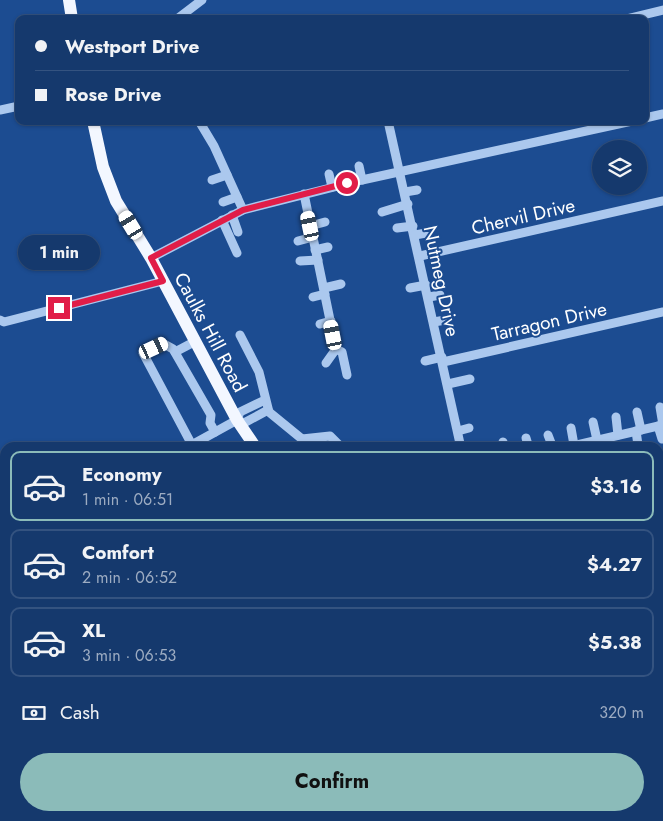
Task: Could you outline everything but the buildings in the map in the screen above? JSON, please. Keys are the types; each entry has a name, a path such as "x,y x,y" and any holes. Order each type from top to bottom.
{"main road":[{"path":"68,0 71,15"},
{"name":"Caulks Hill Road","path":"94,125 103,168 116,201 151,258 194,342 237,420 252,442"}],"street":[{"path":"182,15 202,0"},
{"path":"642,15 663,10"},
{"path":"0,110 15,107"},
{"path":"649,117 663,114"},
{"path":"201,125 214,146 243,210"},
{"name":"Nutmeg Drive","path":"389,125 420,256 460,442"},
{"path":"151,258 243,210 362,180 614,125"},
{"path":"359,166 362,180"},
{"path":"329,174 332,187"},
{"path":"212,180 227,175"},
{"path":"405,192 417,190"},
{"path":"304,194 336,349 326,364"},
{"path":"223,202 237,197"},
{"name":"Chervil Drive","path":"420,256 663,200"},
{"path":"382,212 408,204"},
{"path":"232,215 238,232"},
{"path":"222,220 237,253"},
{"path":"310,226 325,222"},
{"path":"397,228 413,226"},
{"path":"415,235 426,233"},
{"path":"298,241 313,238"},
{"path":"316,250 328,247"},
{"path":"300,261 318,260"},
{"path":"2,321 163,281"},
{"path":"312,297 341,284"},
{"path":"410,288 426,285"},
{"path":"428,296 440,295"},
{"name":"Tarragon Drive","path":"426,361 442,360 663,312"},
{"path":"434,322 445,320"},
{"path":"320,324 331,321"},
{"path":"240,335 259,372 268,410 304,442"},
{"path":"175,352 194,342"},
{"path":"188,442 143,353 164,344 175,352 212,415 210,424 215,432"},
{"path":"336,349 342,352 347,375"},
{"path":"448,384 470,379"},
{"path":"197,442 237,420 240,412 265,400"},
{"path":"660,407 662,438"},
{"path":"237,420 244,423 268,410"},
{"path":"637,412 638,442"},
{"path":"616,417 618,435"},
{"path":"593,422 597,440"},
{"path":"590,442 661,425"},
{"path":"458,431 470,428"},
{"path":"571,428 576,442"},
{"path":"548,435 551,442"},
{"path":"302,439 330,436 336,442"},
{"path":"526,438 527,442"}],"route":[{"path":"59,308 163,281 151,258 243,210 347,183"}]}
